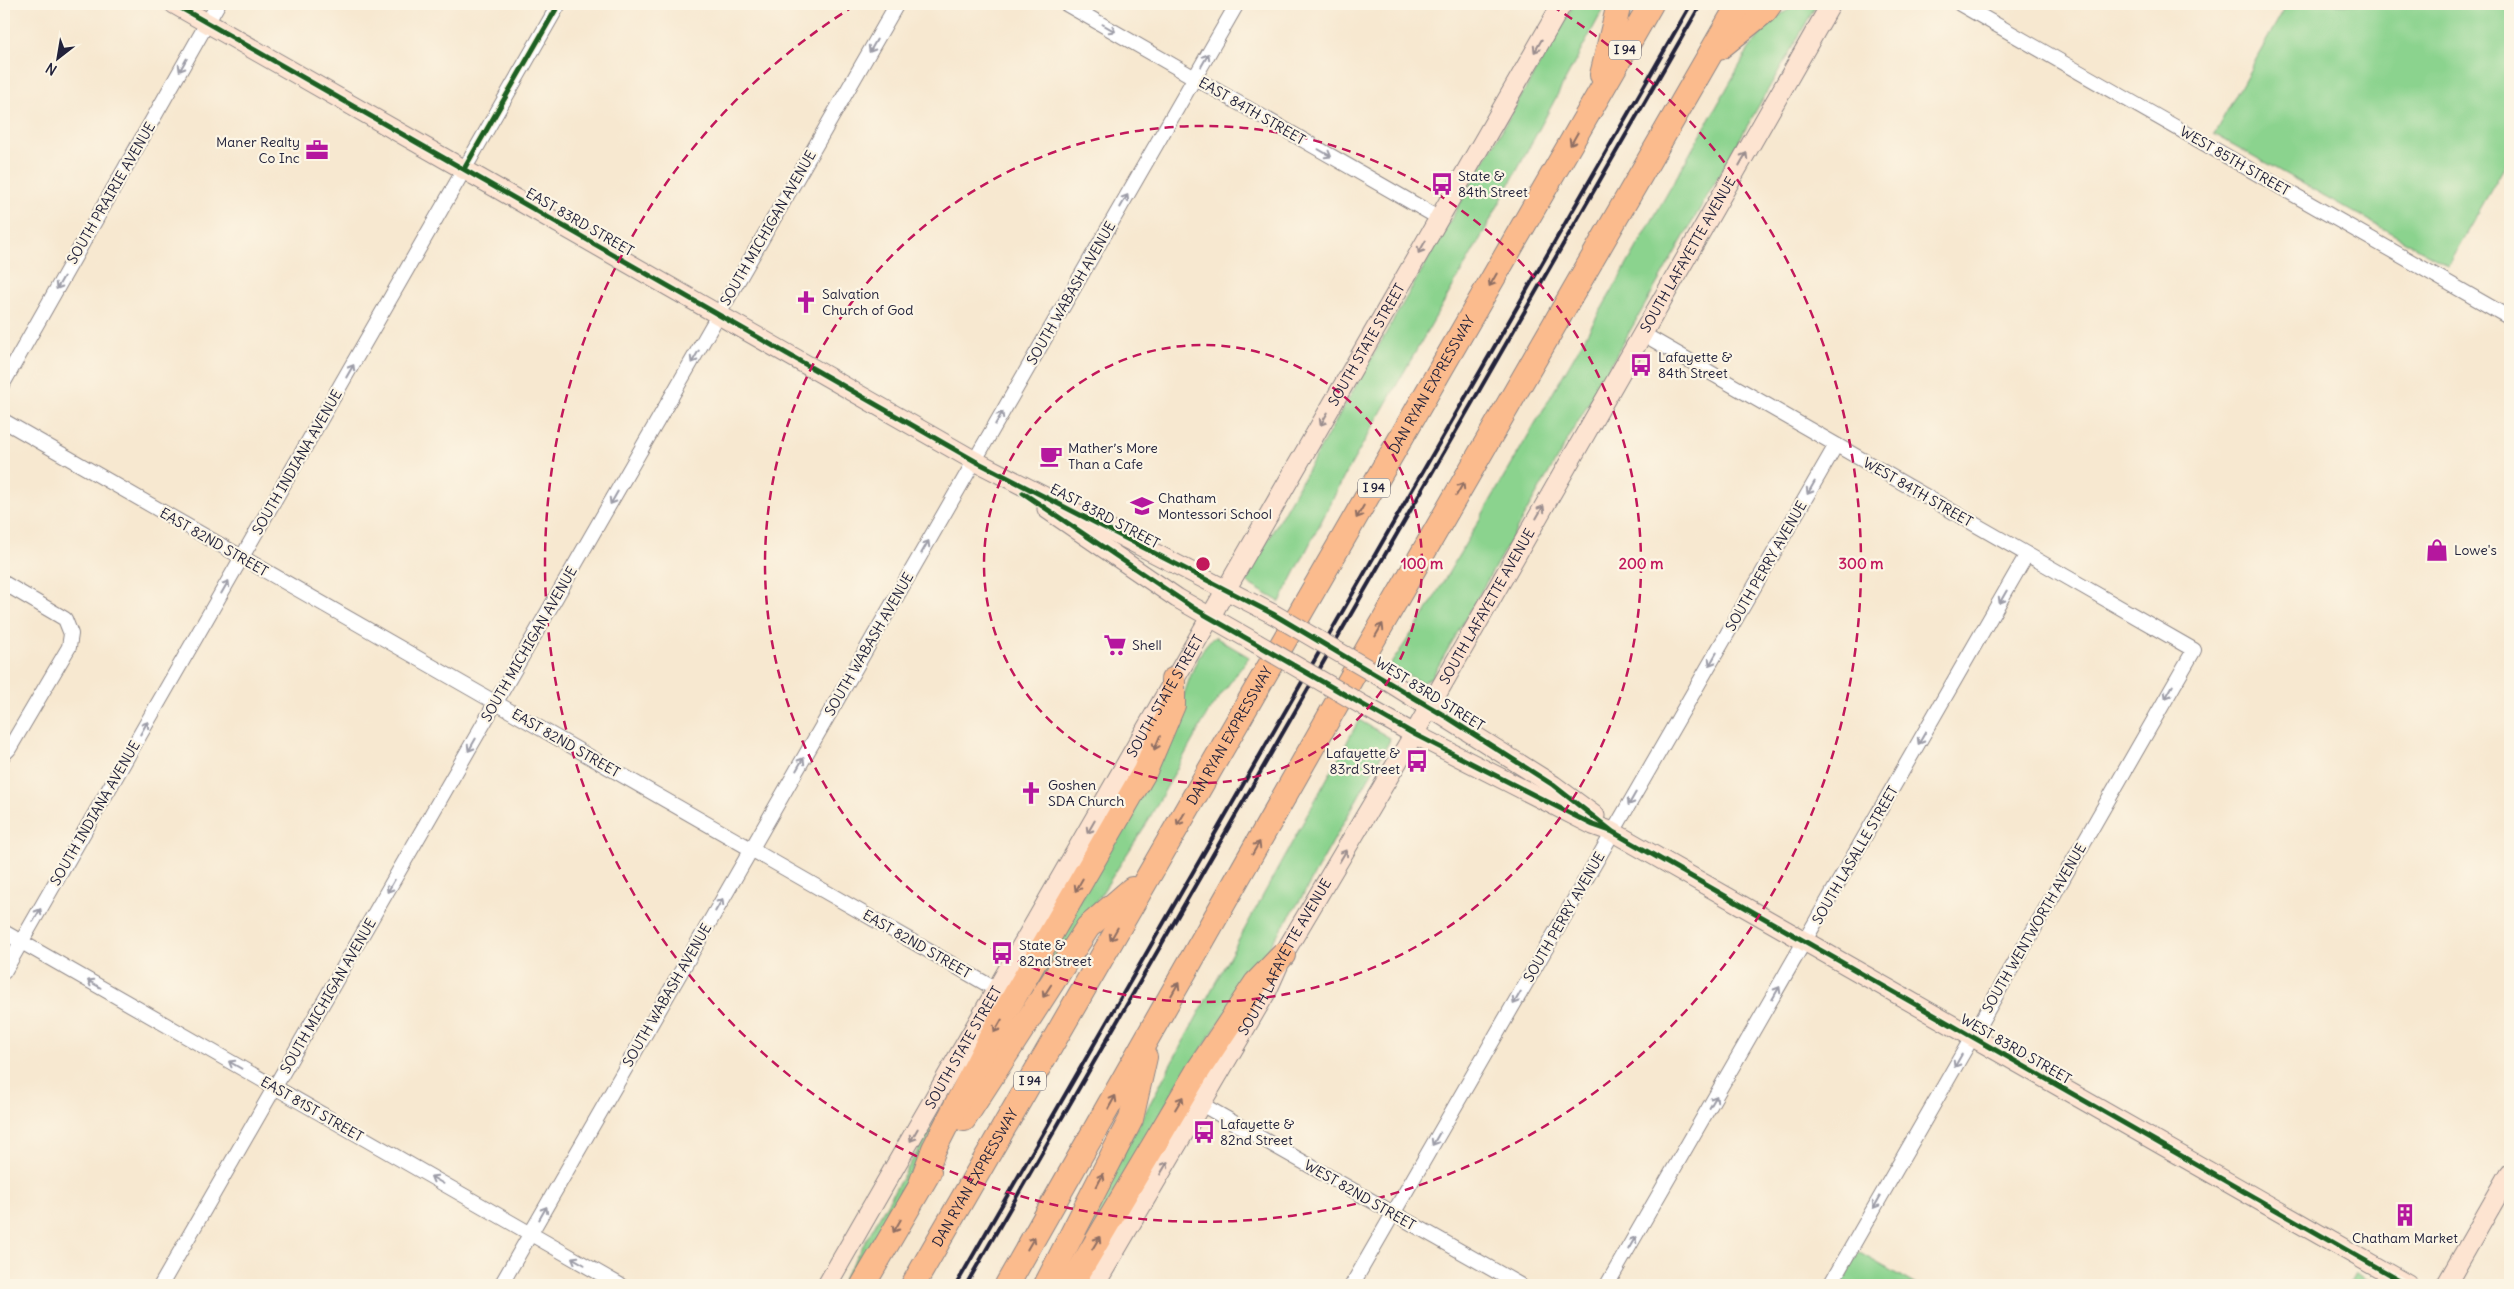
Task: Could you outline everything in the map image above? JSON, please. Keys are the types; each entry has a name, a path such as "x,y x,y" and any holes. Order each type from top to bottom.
{"highway":[{"path":"1598,97 1619,4"},
{"name":"DAN RYAN EXPRESSWAY","path":"913,1285 1146,876 1259,688 1651,4"},
{"path":"1007,1285 1739,4"},
{"path":"1708,57 1765,11 1770,4"},
{"path":"921,1184 934,1149 992,1036 1145,772 1174,705 1173,680"},
{"path":"863,1285 921,1184 1088,927 1146,876"},
{"path":"1071,1285 1197,1072 1256,983 1283,955"},
{"path":"1046,1285 1131,1118 1151,1031"}],"street":[{"name":"EAST 83RD STREET","path":"174,4 975,460 1226,589"},
{"name":"SOUTH PRAIRIE AVENUE","path":"4,382 218,4"},
{"name":"SOUTH INDIANA AVENUE","path":"4,972 559,4"},
{"name":"SOUTH MICHIGAN AVENUE","path":"161,1285 897,4"},
{"name":"EAST 84TH STREET","path":"1066,4 1439,218"},
{"name":"SOUTH WABASH AVENUE","path":"501,1285 1237,4"},
{"name":"SOUTH STATE STREET","path":"827,1285 1562,4"},
{"name":"SOUTH LAFAYETTE AVENUE","path":"1095,1285 1267,991 1283,955 1430,707 1831,4"},
{"name":"WEST 85TH STREET","path":"1960,4 2510,318"},
{"name":"WEST 84TH STREET","path":"1643,334 2194,650"},
{"name":"EAST 82ND STREET","path":"4,421 997,990"},
{"name":"SOUTH PERRY AVENUE","path":"1352,1285 1836,445"},
{"name":"EAST 83RD STREET","path":"975,460 1177,598 1210,617"},
{"name":"SOUTH LASALLE STREET","path":"1608,1285 2027,554"},
{"path":"4,583 65,619 71,634 69,647 9,749 4,754"},
{"name":"WEST 83RD STREET","path":"1226,589 1383,678 1430,707 1553,785 1613,832 2408,1285"},
{"name":"WEST 83RD STREET","path":"1210,617 1414,734 1593,825 1613,832"},
{"name":"SOUTH WENTWORTH AVENUE","path":"1830,1285 2194,650"},
{"name":"EAST 81ST STREET","path":"4,932 620,1285"},
{"name":"WEST 82ND STREET","path":"1201,1104 1520,1285"},
{"path":"2446,1285 2510,1173"}],"green space":[{"path":"1574,4 1606,4 1484,232 1344,477 1280,602 1249,584 1246,578"},
{"path":"1798,4 1817,4 1432,677 1422,683 1390,665 1423,617 1620,277 1749,49 1772,20"},
{"path":"2287,4 2510,4 2510,157 2448,265 2214,134"},
{"path":"1215,637 1249,657 1209,711 1145,826 997,1056 1174,721 1196,663 1208,643"},
{"path":"1359,720 1390,738 1389,742 1299,902 1172,1094 1061,1285 1053,1285 1171,1064"},
{"path":"954,1088 956,1089 849,1285 840,1285"},
{"path":"1858,1252 1916,1285 1839,1285"},
{"path":"2356,1273 2377,1285 2349,1285"}],"railway":[{"path":"956,1285 1691,4"},
{"path":"966,1285 1701,4"}],"cycle path":[{"path":"174,4 975,461 1273,614 1445,716 1553,785 1613,832"},
{"path":"464,169 559,4"},
{"path":"1023,493 1195,609 1414,734 1593,825 1613,832 2408,1285"}],"place":[{"name":"Maner Realty Co Inc","path":"317,150"},
{"name":"State & 84th Street","path":"1442,184"},
{"name":"Salvation Church of God","path":"806,302"},
{"name":"Lafayette & 84th Street","path":"1641,365"},
{"name":"Mather’s More Than a Cafe","path":"1051,456"},
{"name":"Chatham Montessori School","path":"1142,506"},
{"name":"Lowe's","path":"2437,550"},
{"name":"Shell","path":"1115,645"},
{"name":"Lafayette & 83rd Street","path":"1417,761"},
{"name":"Goshen SDA Church","path":"1031,793"},
{"name":"State & 82nd Street","path":"1002,953"},
{"name":"Lafayette & 82nd Street","path":"1204,1132"},
{"name":"Chatham Market","path":"2405,1215"}]}
